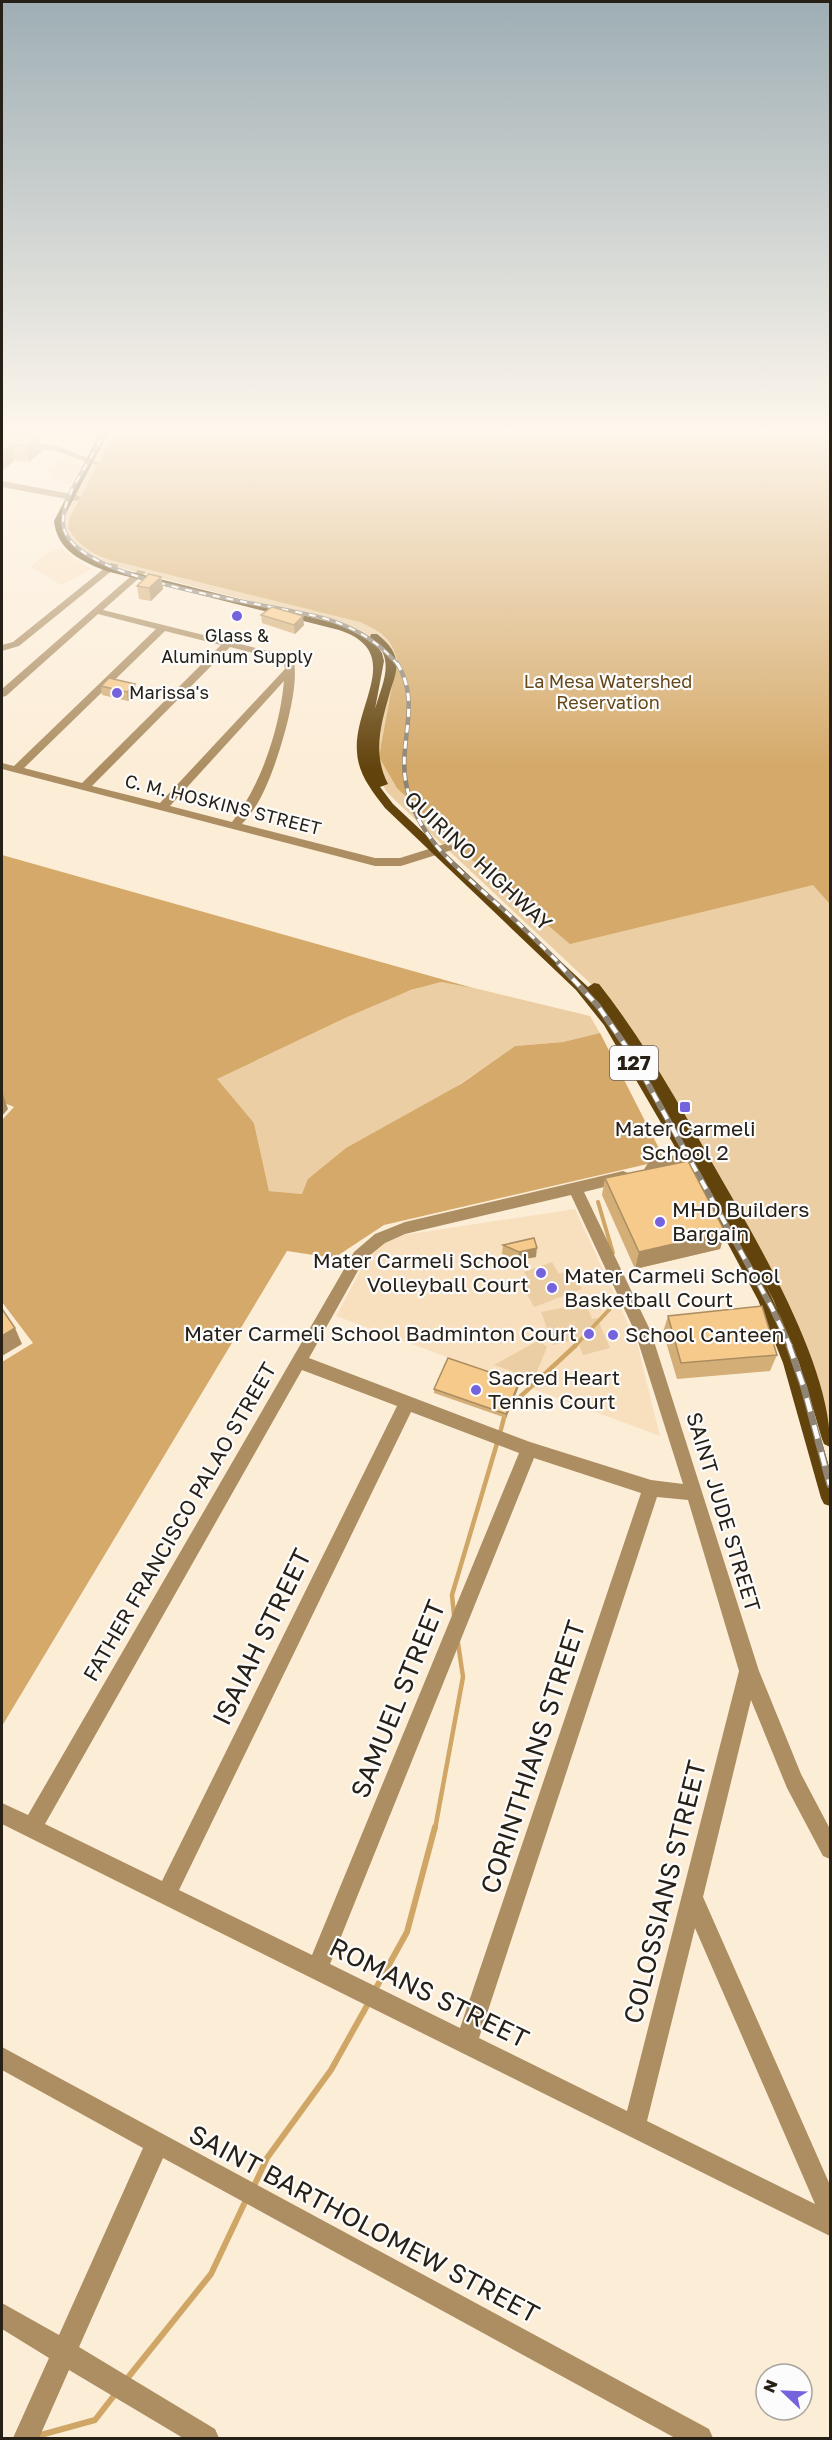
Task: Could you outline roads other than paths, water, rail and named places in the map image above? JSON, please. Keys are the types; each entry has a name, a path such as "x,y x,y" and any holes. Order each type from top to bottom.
{"main road":[{"name":"QUIRINO HIGHWAY","path":"65,541 78,555 112,567 335,626 369,641 378,654 360,755 369,781 382,799 442,849 581,987 598,1008 698,1162 784,1304 807,1361 831,1439"},
{"name":"QUIRINO HIGHWAY","path":"698,1162 765,1299 778,1331 831,1498"}],"street":[{"path":"2,648 16,644 112,567"},
{"path":"2,694 139,574"},
{"path":"96,612 164,627 285,659 291,668 290,690 260,786 250,807 234,826"},
{"path":"16,770 164,627"},
{"path":"83,788 228,644"},
{"path":"162,808 291,668"},
{"path":"2,680 14,683"},
{"name":"C. M. HOSKINS STREET","path":"2,766 375,862 401,862 442,849"},
{"name":"FATHER FRANCISCO PALAO STREET","path":"32,1827 359,1256 374,1242 389,1233 405,1228 650,1171 660,1174 698,1162"},
{"name":"SAINT JUDE STREET","path":"575,1188 643,1332 749,1671 794,1781 831,1849"},
{"path":"297,1361 529,1449 651,1488 695,1493"},
{"name":"ISAIAH STREET","path":"166,1895 407,1403"},
{"name":"SAMUEL STREET","path":"316,1969 529,1449"},
{"name":"CORINTHIANS STREET","path":"466,2043 651,1488"},
{"name":"COLOSSIANS STREET","path":"634,2127 749,1671"},
{"name":"ROMANS STREET","path":"2,1814 831,2224"},
{"path":"692,1897 831,2211"},
{"name":"SAINT BARTHOLOMEW STREET","path":"2,2058 700,2439"},
{"path":"26,2439 157,2144"},
{"path":"2,2314 206,2439"}],"waterway":[{"path":"598,1202 613,1253"},
{"path":"576,1345 623,1295"},
{"path":"508,1408 576,1345"},
{"path":"500,1433 505,1414"},
{"path":"454,1615 452,1595 498,1440"},
{"path":"435,1829 463,1677 458,1643"},
{"path":"375,1990 407,1932 435,1827"},
{"path":"254,2186 267,2158 331,2070 369,2002"},
{"path":"126,2380 211,2274 246,2200"},
{"path":"30,2438 95,2420 116,2393"}],"railway":[{"path":"72,541 98,561 135,576 179,588 330,620 359,632 376,643 398,665"},
{"path":"398,665 408,694 409,709 404,772 412,806 420,822 454,865 561,965"},
{"path":"559,964 598,1006 632,1055 772,1308 790,1346"},
{"path":"789,1345 804,1388 830,1485"}],"place":[{"name":"Glass & Aluminum Supply","path":"237,616"},
{"name":"Marissa's","path":"117,693"},
{"name":"Mater Carmeli School 2","path":"685,1107"},
{"name":"MHD Builders Bargain","path":"660,1222"},
{"name":"Mater Carmeli School Volleyball Court","path":"541,1273"},
{"name":"Mater Carmeli School Basketball Court","path":"552,1288"},
{"name":"Mater Carmeli School Badminton Court","path":"589,1334"},
{"name":"School Canteen","path":"613,1335"},
{"name":"Sacred Heart Tennis Court","path":"476,1390"}],"park label":[{"name":"La Mesa Watershed Reservation","path":"608,692"}]}
